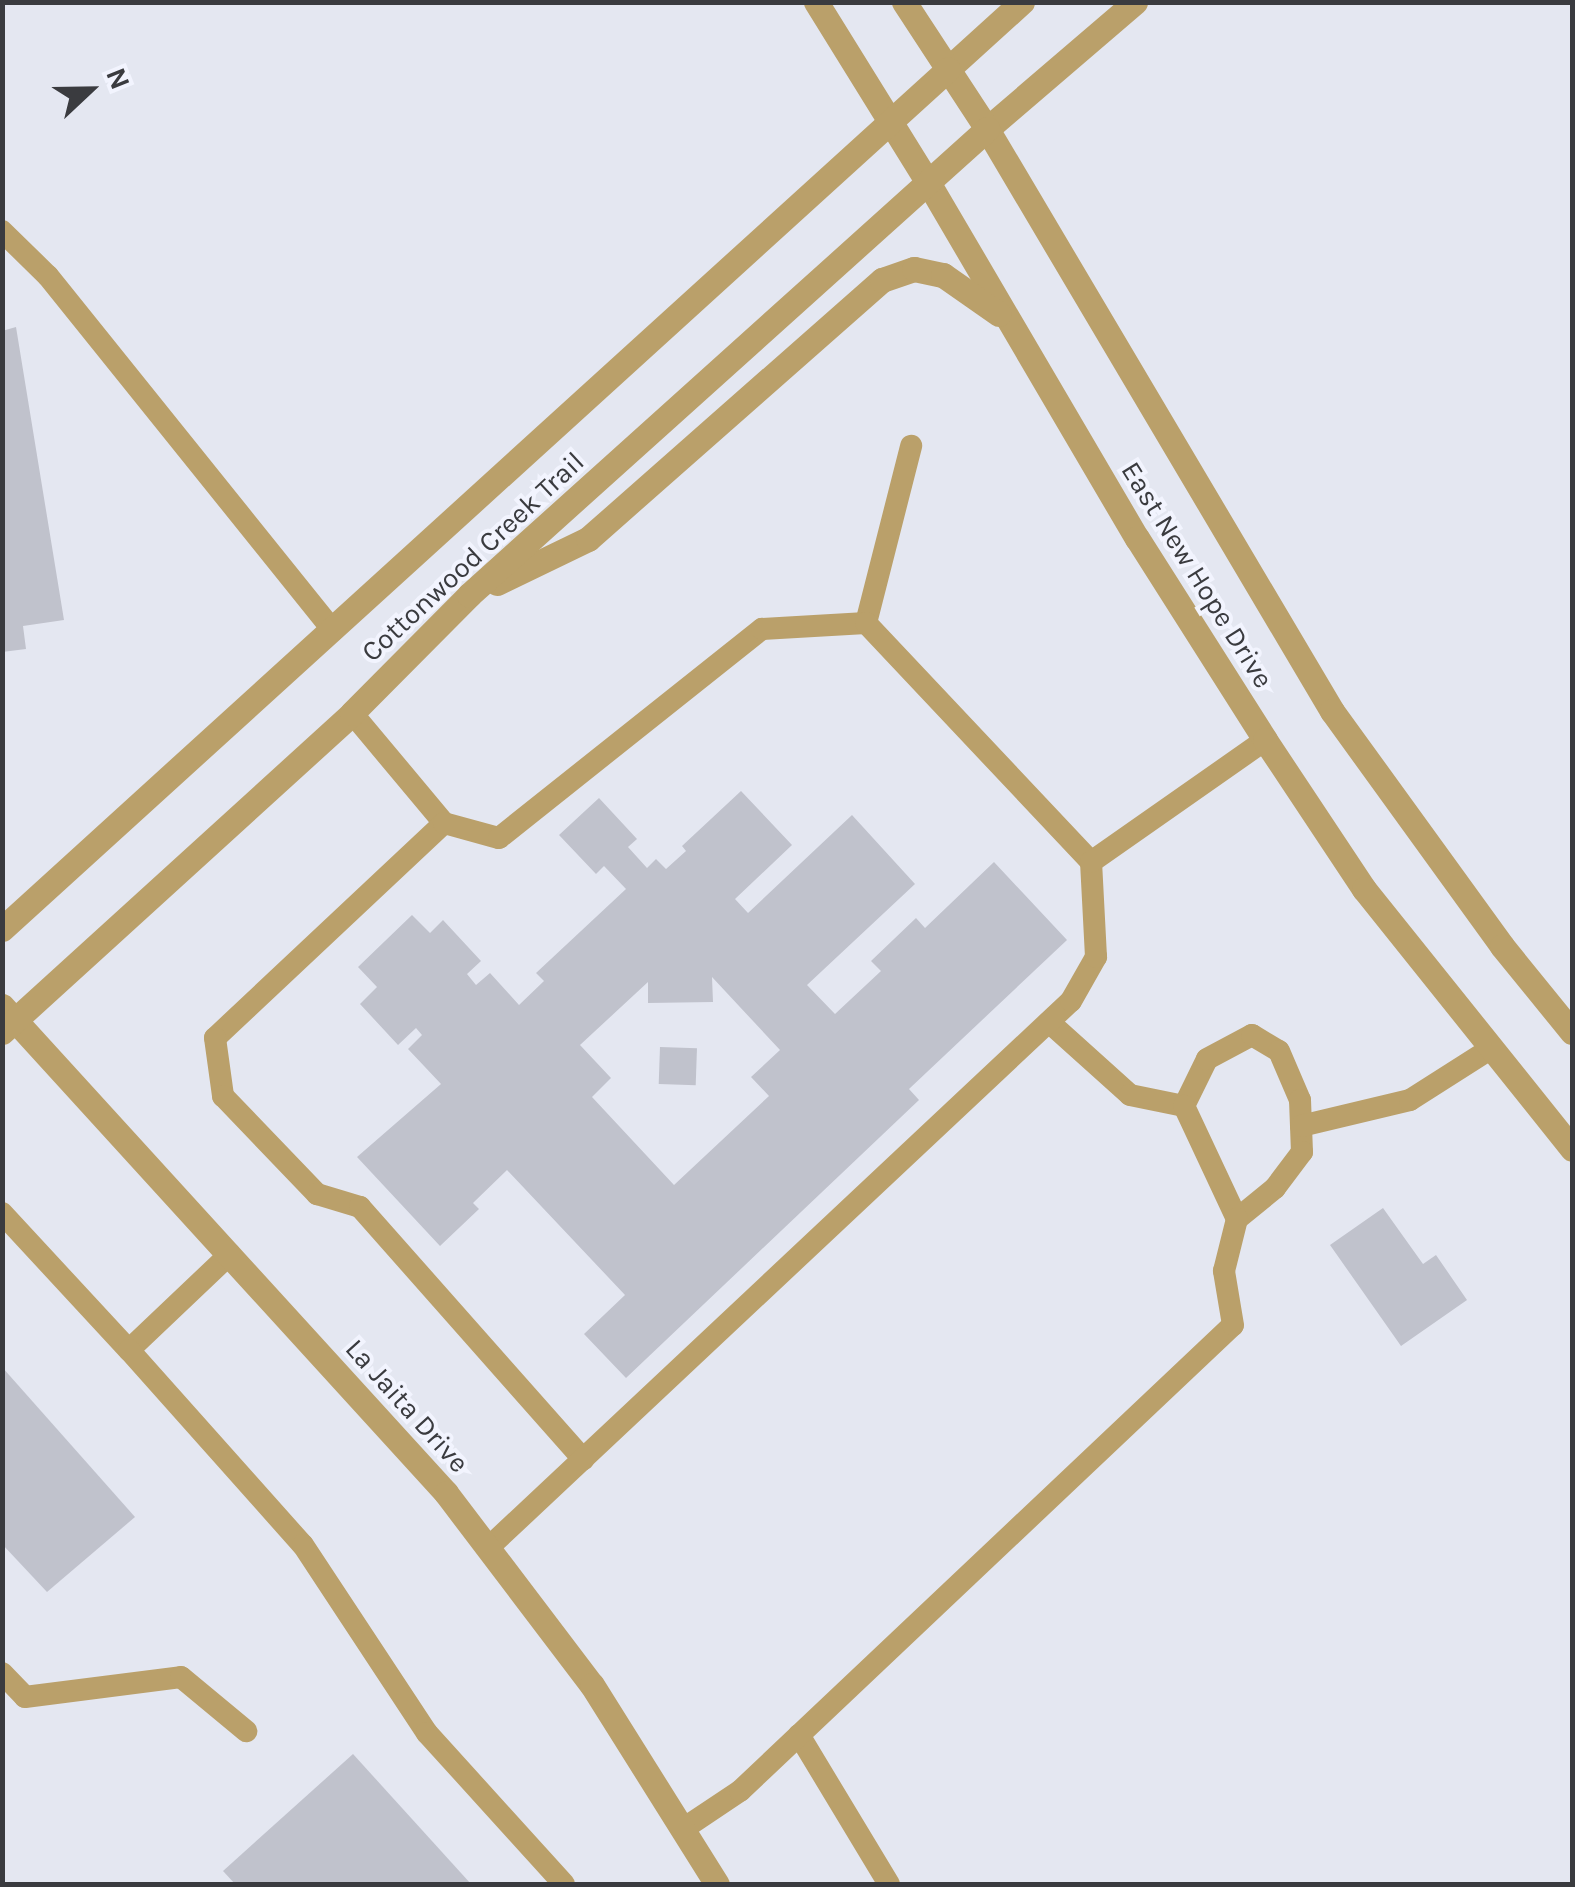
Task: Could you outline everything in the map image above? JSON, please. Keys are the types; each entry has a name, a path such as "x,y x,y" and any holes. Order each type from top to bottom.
{"street":[{"name":"East New Hope Drive","path":"816,2 929,184 1137,538 1265,740 1364,888 1572,1149"},
{"name":"East New Hope Drive","path":"904,2 988,129 1332,711 1502,946 1572,1032"},
{"name":"Cottonwood Creek Trail","path":"2,930 1022,2"},
{"name":"Cottonwood Creek Trail","path":"7,1020 352,713 470,596 988,129 1135,2"},
{"path":"470,596 588,539 882,280 914,269 942,275 1007,319"},
{"name":"La Jaita Drive","path":"7,1020 230,1254 446,1493 592,1685 717,1884"}],"lane":[{"path":"2,231 48,276 333,631"},
{"path":"866,622 910,446"},
{"path":"352,713 444,823 498,838 762,629 866,622"},
{"path":"488,1548 1071,1002 1096,956 1091,862 866,622"},
{"path":"1091,862 1265,740"},
{"path":"444,823 215,1038 223,1096 317,1194 360,1207 584,1459"},
{"path":"1048,1022 1130,1095 1184,1106"},
{"path":"682,1829 740,1792 1233,1325 1224,1271 1237,1219 1275,1188 1302,1152 1300,1100 1279,1051 1252,1035 1207,1059 1184,1106"},
{"path":"1301,1126 1410,1100 1490,1049"},
{"path":"1184,1106 1237,1219"},
{"path":"2,1213 303,1545 427,1733 564,1884"},
{"path":"129,1350 230,1254"},
{"path":"2,1673 25,1697 181,1677 246,1731"},
{"path":"800,1735 889,1884"}],"building":[{"path":"16,327 64,620 23,626 26,649 2,652 2,331"},
{"path":"741,791 792,845 735,899 748,913 852,815 915,884 807,985 835,1014 881,971 871,961 916,918 925,928 994,862 1067,940 909,1089 919,1100 626,1378 584,1334 625,1295 507,1170 473,1203 479,1209 440,1246 357,1157 441,1084 408,1049 422,1035 416,1028 398,1045 360,1004 377,987 358,967 412,915 430,933 443,920 481,961 467,974 476,985 490,973 519,1005 544,981 536,973 626,889 604,866 596,874 559,835 599,798 637,839 628,847 647,868 656,859 666,869 686,851 682,846","holes":["712,977 780,1050 751,1077 769,1096 674,1185 592,1097 611,1078 580,1045 648,982 648,1003 713,1002"]},
{"path":"660,1047 697,1048 696,1085 659,1084"},
{"path":"1383,1208 1423,1264 1436,1255 1467,1300 1401,1346 1330,1245"},
{"path":"2,1367 135,1517 47,1592 2,1544"},
{"path":"353,1754 471,1884 235,1884 223,1871"}]}
